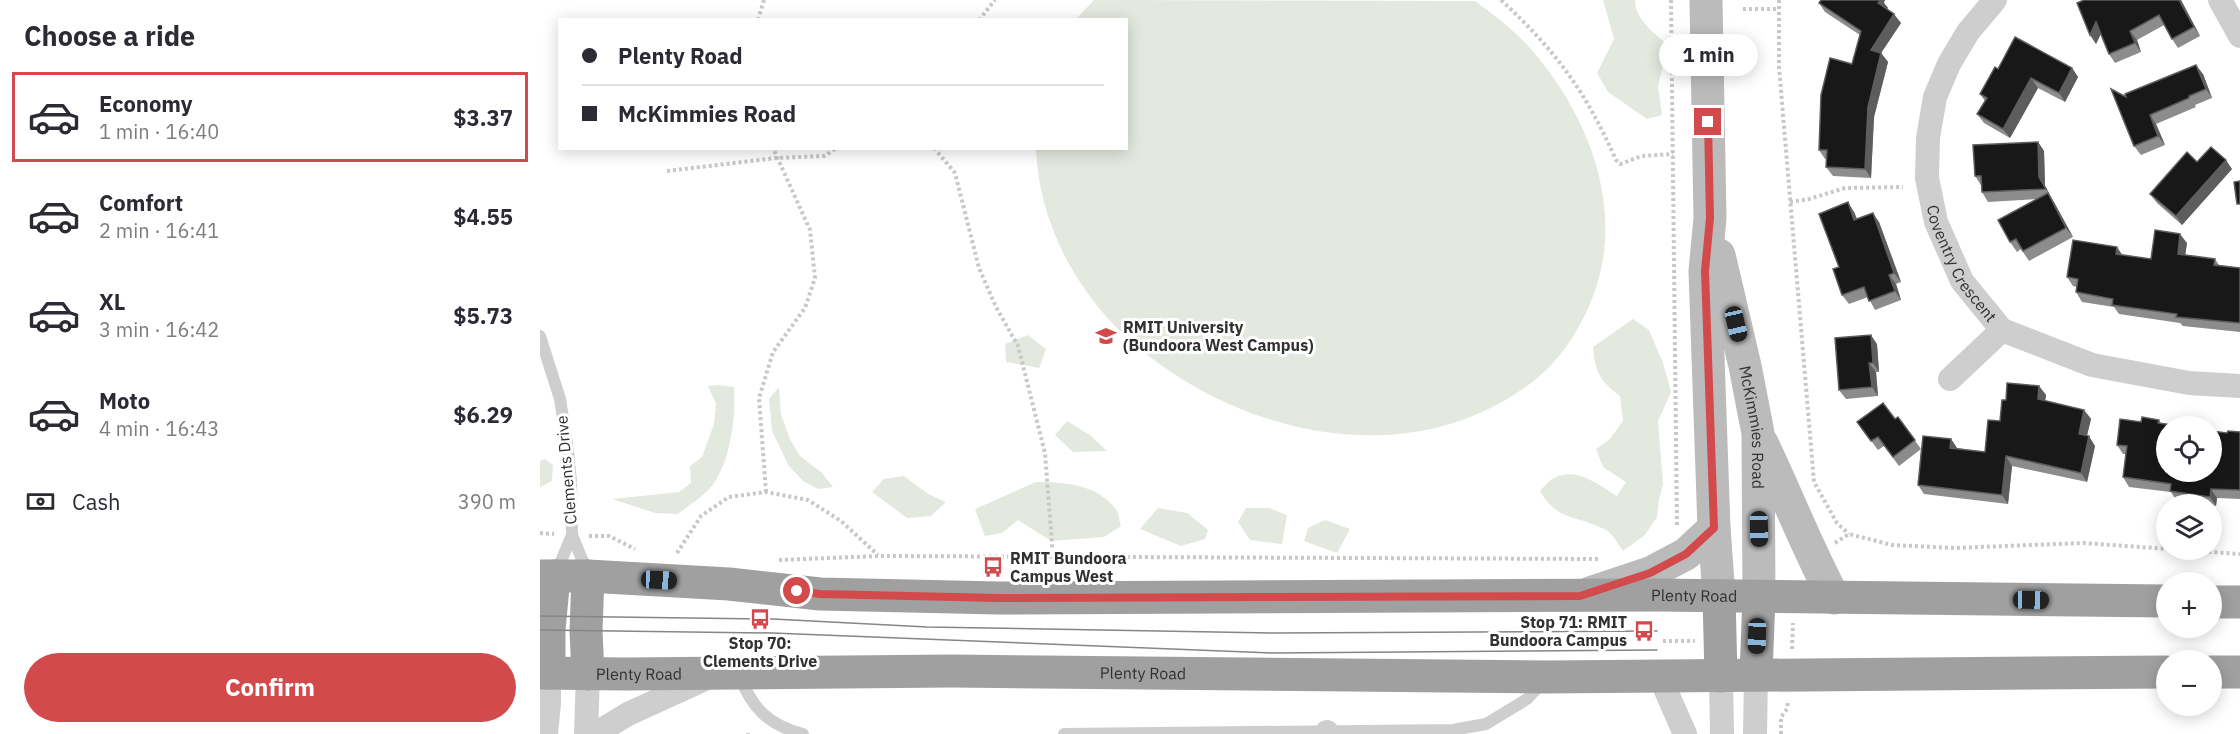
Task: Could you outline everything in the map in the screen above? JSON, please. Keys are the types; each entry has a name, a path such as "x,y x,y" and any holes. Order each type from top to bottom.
{"highway":[{"name":"Plenty Road","path":"547,576 588,576 729,584 820,594 975,597 1719,596 2156,601"},
{"path":"545,673 549,630 547,576"},
{"path":"588,576 586,631 588,674"},
{"name":"McKimmies Road","path":"1719,596 1721,676"},
{"name":"McKimmies Road","path":"1756,675 1758,597"},
{"path":"2222,602 2240,602"},
{"name":"Plenty Road","path":"545,673 952,671 1660,677 2156,672"},
{"path":"2222,672 2240,672"}],"main road":[{"name":"McKimmies Road","path":"1706,0 1710,218 1705,271 1714,528 1719,596"},
{"name":"McKimmies Road","path":"1710,218 1746,366 1758,433 1758,597"},
{"path":"1758,433 1787,495 1812,558 1834,598"},
{"path":"1580,596 1650,573 1680,547 1714,528"}],"street":[{"name":"Coventry Crescent","path":"1995,0 1968,32 1949,64 1935,97 1928,138 1927,178 1936,222 1962,281 2002,330 2092,365 2189,383 2240,386"},
{"path":"2220,0 2240,36"},
{"path":"1950,379 2002,330"},
{"path":"545,673 549,714 546,734"},
{"path":"595,734 628,714 727,673"},
{"path":"586,734 588,674"},
{"path":"1755,734 1756,675"},
{"path":"1721,676 1722,734"},
{"path":"1660,677 1685,734"}],"lane":[{"name":"Clements Drive","path":"540,336 560,399 571,481 572,535 588,576"},
{"name":"Clements Drive","path":"547,576 572,535"},
{"path":"727,673 765,716 781,729 803,734"},
{"path":"1065,734 1453,730 1486,724 1527,699 1547,677"}],"path":[{"path":"759,17 764,0"},
{"path":"981,18 995,0"},
{"path":"1501,0 1554,53 1575,81 1620,164 1642,156 1673,154"},
{"path":"1671,0 1680,547"},
{"path":"1779,0 1779,67 1814,482 1837,523 1849,534 1892,545 1954,548 2083,543 2240,554"},
{"path":"1743,9 1779,9"},
{"path":"766,492 759,398 772,352 805,308 814,278 810,230 774,150"},
{"path":"668,171 776,158 825,156 833,150"},
{"path":"936,150 955,173 979,268 1018,346 1045,453 1053,557"},
{"path":"1790,202 1845,188 1903,187"},
{"path":"677,553 701,516 729,497 766,492 808,500 841,521 879,556"},
{"path":"540,533 609,536 639,551"},
{"path":"1812,558 1849,534"},
{"path":"667,553 688,555"},
{"path":"768,560 879,556 1604,559"},
{"path":"1781,734 1781,717 1787,709 1791,675 1794,597"},
{"path":"1663,641 1695,641"}],"shaded area":[{"path":"1094,0 1475,1 1517,35 1552,75 1586,136 1597,168 1604,202 1605,236 1601,270 1590,304 1566,347 1531,383 1485,411 1437,428 1386,435 1335,433 1284,423 1234,406 1188,383 1145,353 1102,312 1068,263 1055,236 1046,208 1039,179 1036,150 1128,150 1128,18 1077,18"},
{"path":"1603,0 1635,0 1642,19 1668,45 1658,86 1662,115 1647,119 1608,92 1597,73 1614,39"},
{"path":"1633,319 1649,330 1663,363 1671,392 1658,421 1663,484 1657,517 1645,535 1623,551 1615,538 1607,531 1561,513 1547,501 1540,491 1550,480 1571,474 1587,478 1617,496 1626,482 1603,467 1596,449 1610,439 1623,421 1620,396 1608,386 1597,370 1593,347"},
{"path":"1028,335 1046,349 1039,368 1006,362 1005,344"},
{"path":"708,386 734,387 734,411 725,462 711,487 678,514 655,513 612,499 679,492 691,483 690,466 702,457 714,424 716,404"},
{"path":"779,387 781,415 790,439 800,456 822,473 833,487 818,489 803,481 789,466 772,431 769,399"},
{"path":"1067,421 1090,435 1107,451 1073,452 1055,435"},
{"path":"545,459 553,465 552,481 540,487 540,461"},
{"path":"904,476 928,494 946,502 931,516 907,518 872,492 884,479"},
{"path":"1036,482 1079,486 1099,494 1116,510 1121,526 1104,537 1051,541 1018,520 1002,533 985,536 975,509"},
{"path":"1158,508 1187,513 1208,530 1205,539 1181,546 1140,529"},
{"path":"1246,508 1269,508 1287,515 1282,544 1250,540 1238,522"},
{"path":"1325,520 1350,529 1337,553 1304,541 1308,528"}],"building":[{"path":"1821,0 1881,0 1878,3 1894,14 1871,50 1881,53 1868,107 1865,169 1826,167 1827,150 1819,150 1821,95 1830,58 1852,64 1861,31 1819,3"},
{"path":"2084,0 2179,0 2194,27 2172,39 2159,15 2130,31 2135,43 2109,54 2096,22 2090,35 2077,3"},
{"path":"2015,37 2072,68 2059,93 2031,78 2003,129 1977,114 1987,98 1980,94 1995,67 1998,69"},
{"path":"2196,65 2206,89 2150,115 2158,136 2134,146 2111,89 2126,97 2125,94"},
{"path":"2038,142 2039,177 2046,189 1982,192 1981,176 1975,176 1973,145"},
{"path":"2211,147 2226,160 2176,216 2150,194 2187,152 2197,162"},
{"path":"2240,181 2240,204 2237,204 2234,182"},
{"path":"2048,193 2066,228 2023,251 2016,239 2010,242 1998,220"},
{"path":"1848,202 1854,220 1873,213 1894,273 1889,275 1895,291 1869,301 1864,287 1842,295 1833,269 1839,267 1819,214"},
{"path":"2155,230 2180,234 2178,254 2215,259 2214,265 2240,268 2240,323 2176,317 2177,314 2112,305 2113,299 2076,292 2078,279 2067,277 2073,240 2117,247 2116,254 2151,259"},
{"path":"1871,335 1873,363 1869,363 1872,387 1839,390 1835,338"},
{"path":"2007,383 2039,386 2038,399 2084,410 2079,434 2089,436 2081,473 2006,456 2002,495 1918,485 1923,436 1951,439 1950,448 1985,452 1988,420 2000,421 2002,400 2006,400"},
{"path":"1883,403 1895,419 1898,417 1915,440 1893,457 1878,437 1871,441 1857,422"},
{"path":"2142,417 2156,419 2156,482 2123,477 2127,446 2117,445 2120,419 2141,422"},
{"path":"2222,432 2240,432 2240,490 2211,489 2210,494 2190,494 2170,491 2171,484 2157,482 2222,482"}],"tram line":[{"path":"540,616 773,619 927,627 1275,633 1657,631"},
{"path":"540,630 772,633 1275,653 1657,650"}],"place":[{"name":"RMIT University (Bundoora West Campus)","path":"1106,336"},
{"name":"RMIT Bundoora Campus West","path":"993,567"},
{"name":"Stop 70: Clements Drive","path":"760,619"},
{"name":"Stop 71: RMIT Bundoora Campus","path":"1644,631"}],"route":[{"path":"797,591 820,594 998,598 1580,596 1650,573 1686,554 1714,528 1705,271 1710,218 1708,122"}]}
